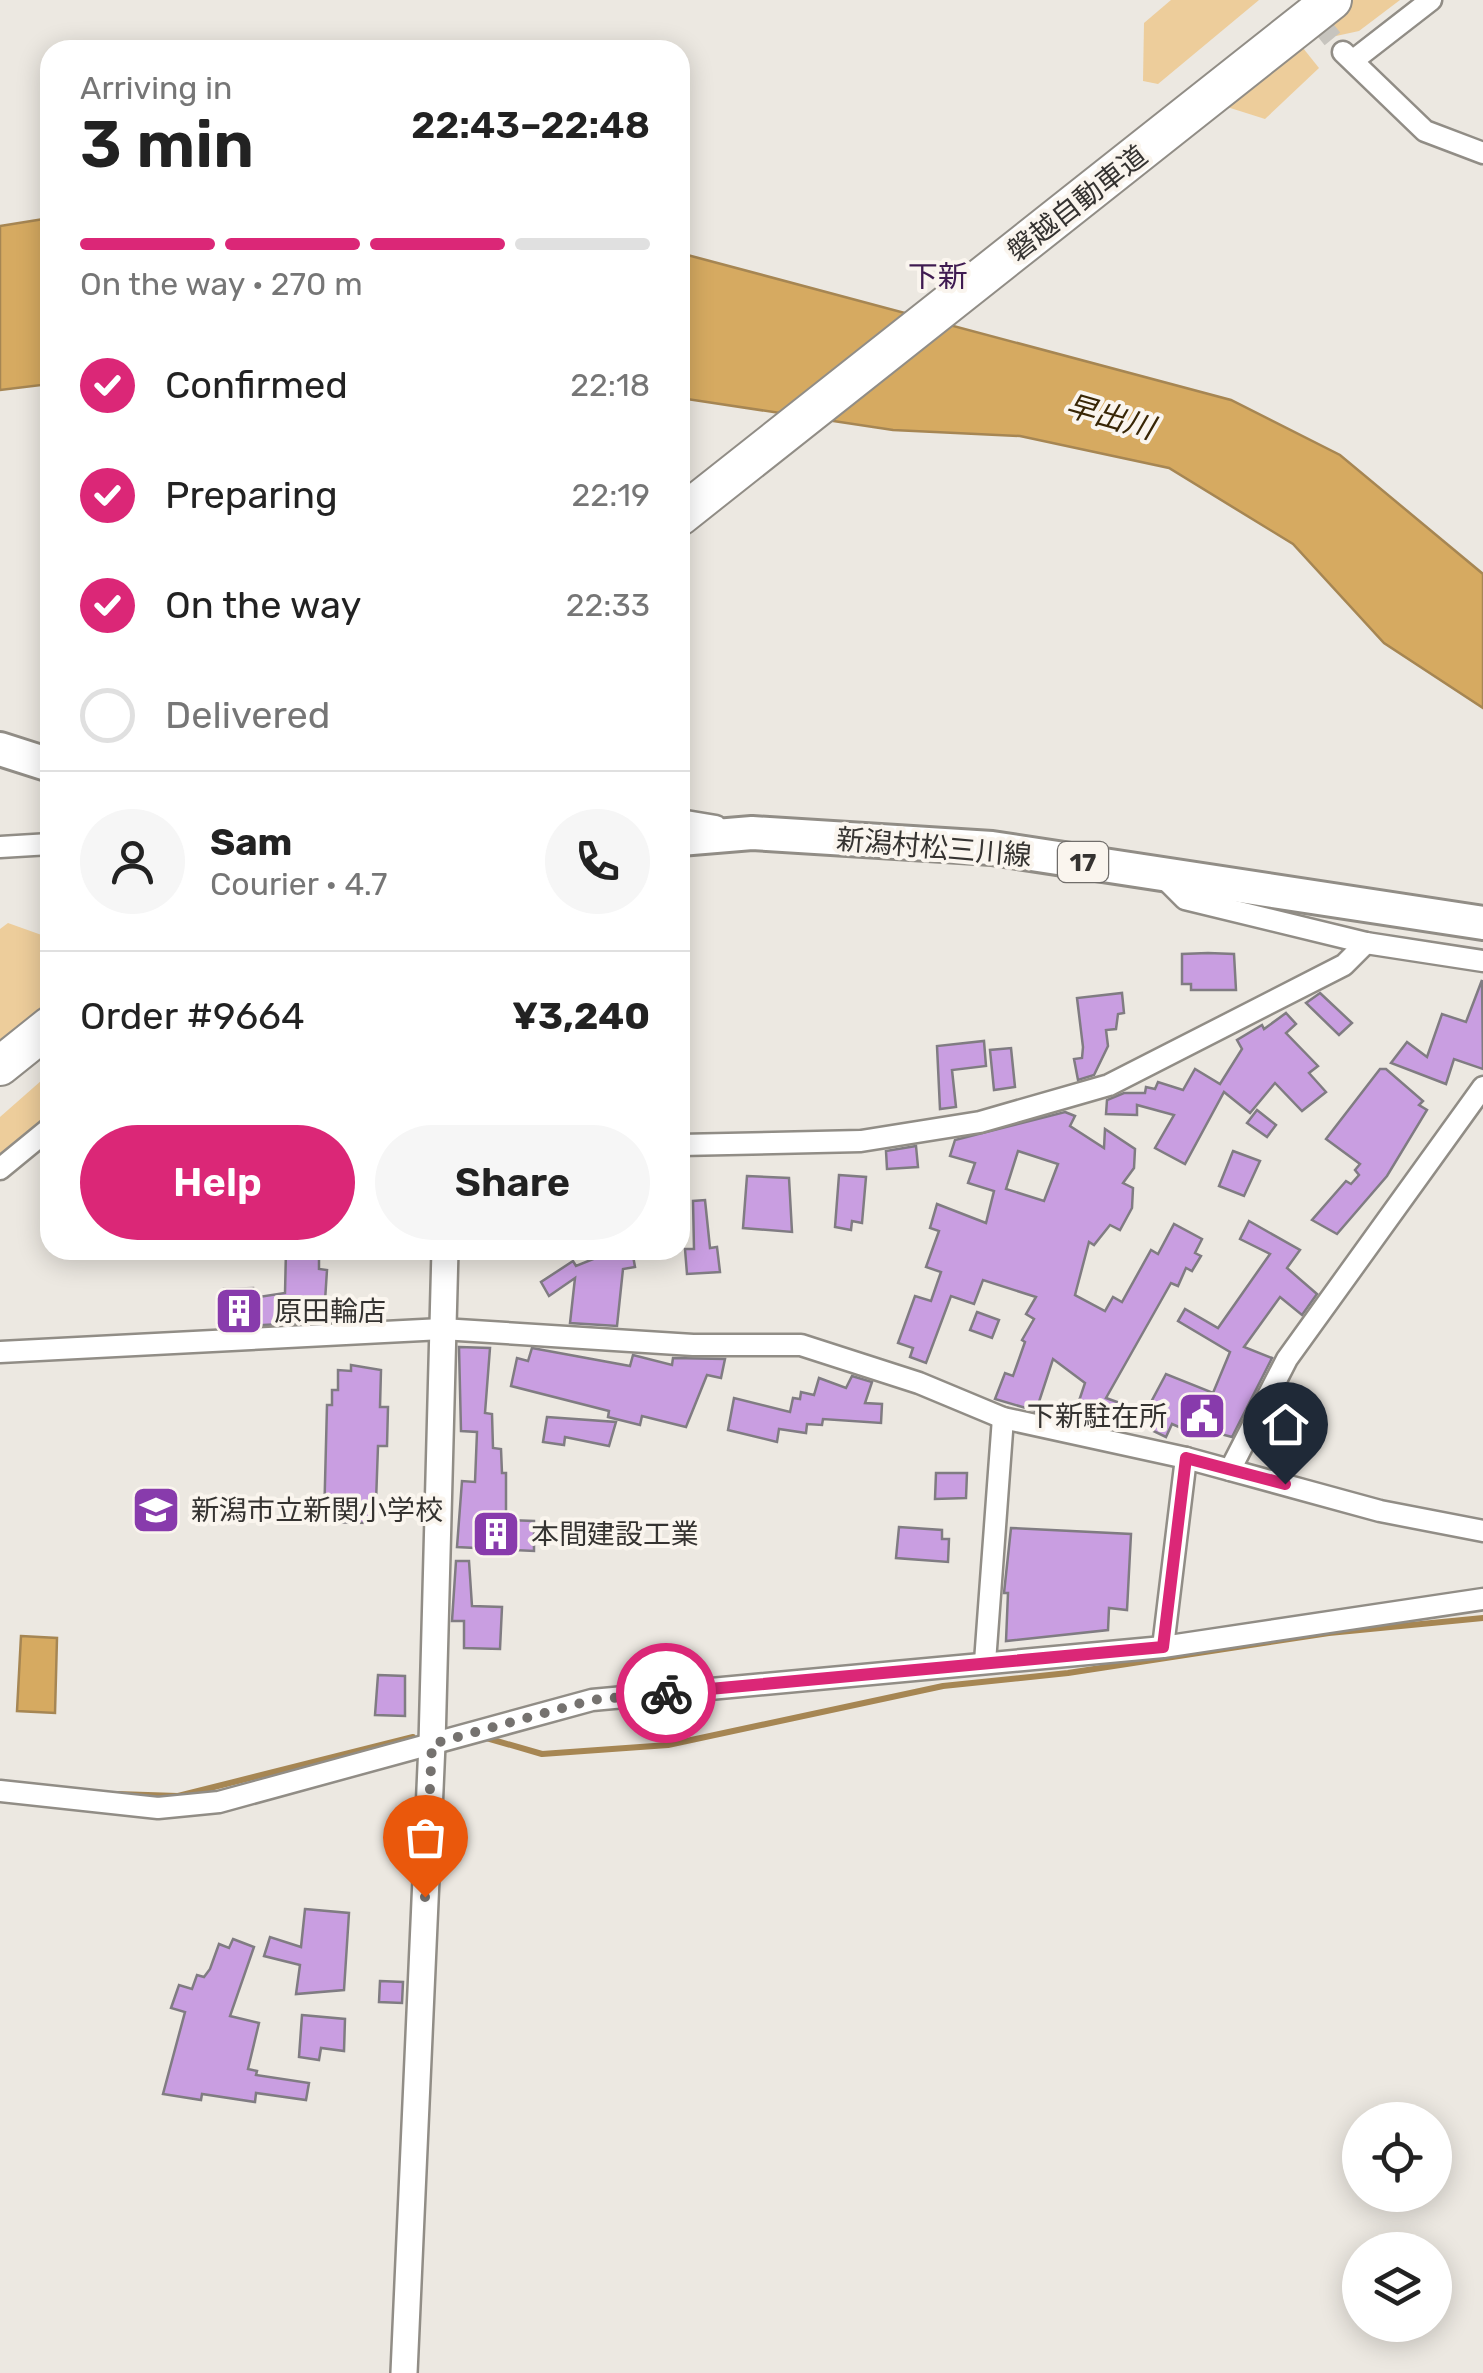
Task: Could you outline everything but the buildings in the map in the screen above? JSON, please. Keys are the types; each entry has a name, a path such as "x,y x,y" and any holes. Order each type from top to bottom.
{"highway":[{"name":"磐越自動車道","path":"690,508 1332,0"},
{"path":"0,1066 40,1034"}],"main road":[{"path":"0,749 40,762"},
{"name":"新潟村松三川線","path":"690,837 752,834 992,848 1483,923"}],"street":[{"path":"1431,0 1349,56 1425,131 1483,153"},
{"path":"690,822 752,834"},
{"path":"0,847 40,845"},
{"path":"1159,874 1185,899 1366,943 1483,961"},
{"path":"690,1145 861,1142 980,1122 1108,1085 1344,965 1366,943"},
{"path":"1230,1470 1286,1359 1483,1086"},
{"path":"0,1170 40,1136"},
{"path":"404,2373 432,1744 445,1260"},
{"path":"0,1352 442,1329 692,1345 801,1345 919,1383 1003,1418 1186,1458 1380,1510 1483,1530"},
{"path":"986,1662 1003,1418"},
{"path":"1163,1647 1186,1458"},
{"path":"0,1791 158,1808 204,1803 592,1700 1163,1647 1483,1599"}],"shaded area":[{"path":"1171,0 1259,0 1158,84 1143,81 1144,23"},
{"path":"1349,0 1400,0 1359,31 1336,36 1324,21"},
{"path":"1299,43 1319,68 1265,119 1224,106"},
{"path":"8,923 40,934 40,1014 0,1048 0,929"},
{"path":"40,1082 40,1130 0,1162 0,1117"}],"water":[{"path":"40,220 40,385 0,390 0,226"},
{"name":"早出川","path":"690,256 1231,400 1340,455 1483,574 1483,708 1384,643 1293,544 1169,468 1020,436 893,430 690,400"},
{"path":"21,1636 57,1638 55,1713 17,1711"}],"waterway":[{"path":"483,1737 542,1754 668,1745 943,1686 1068,1673 1329,1633 1483,1618"},
{"path":"117,1794 178,1796 413,1737"}],"tunnel":[{"path":"1301,0 1343,52"}],"way so far":[{"path":"425,1897 432,1744 592,1700 666,1693"}],"place":[{"name":"原田輪店","path":"239,1311"},
{"name":"下新駐在所","path":"1202,1416"},
{"name":"新潟市立新関小学校","path":"156,1510"},
{"name":"本間建設工業","path":"496,1534"}],"district":[{"name":"下新","path":"938,277"}],"route":[{"path":"666,1693 1163,1647 1186,1458 1285,1484"}]}
